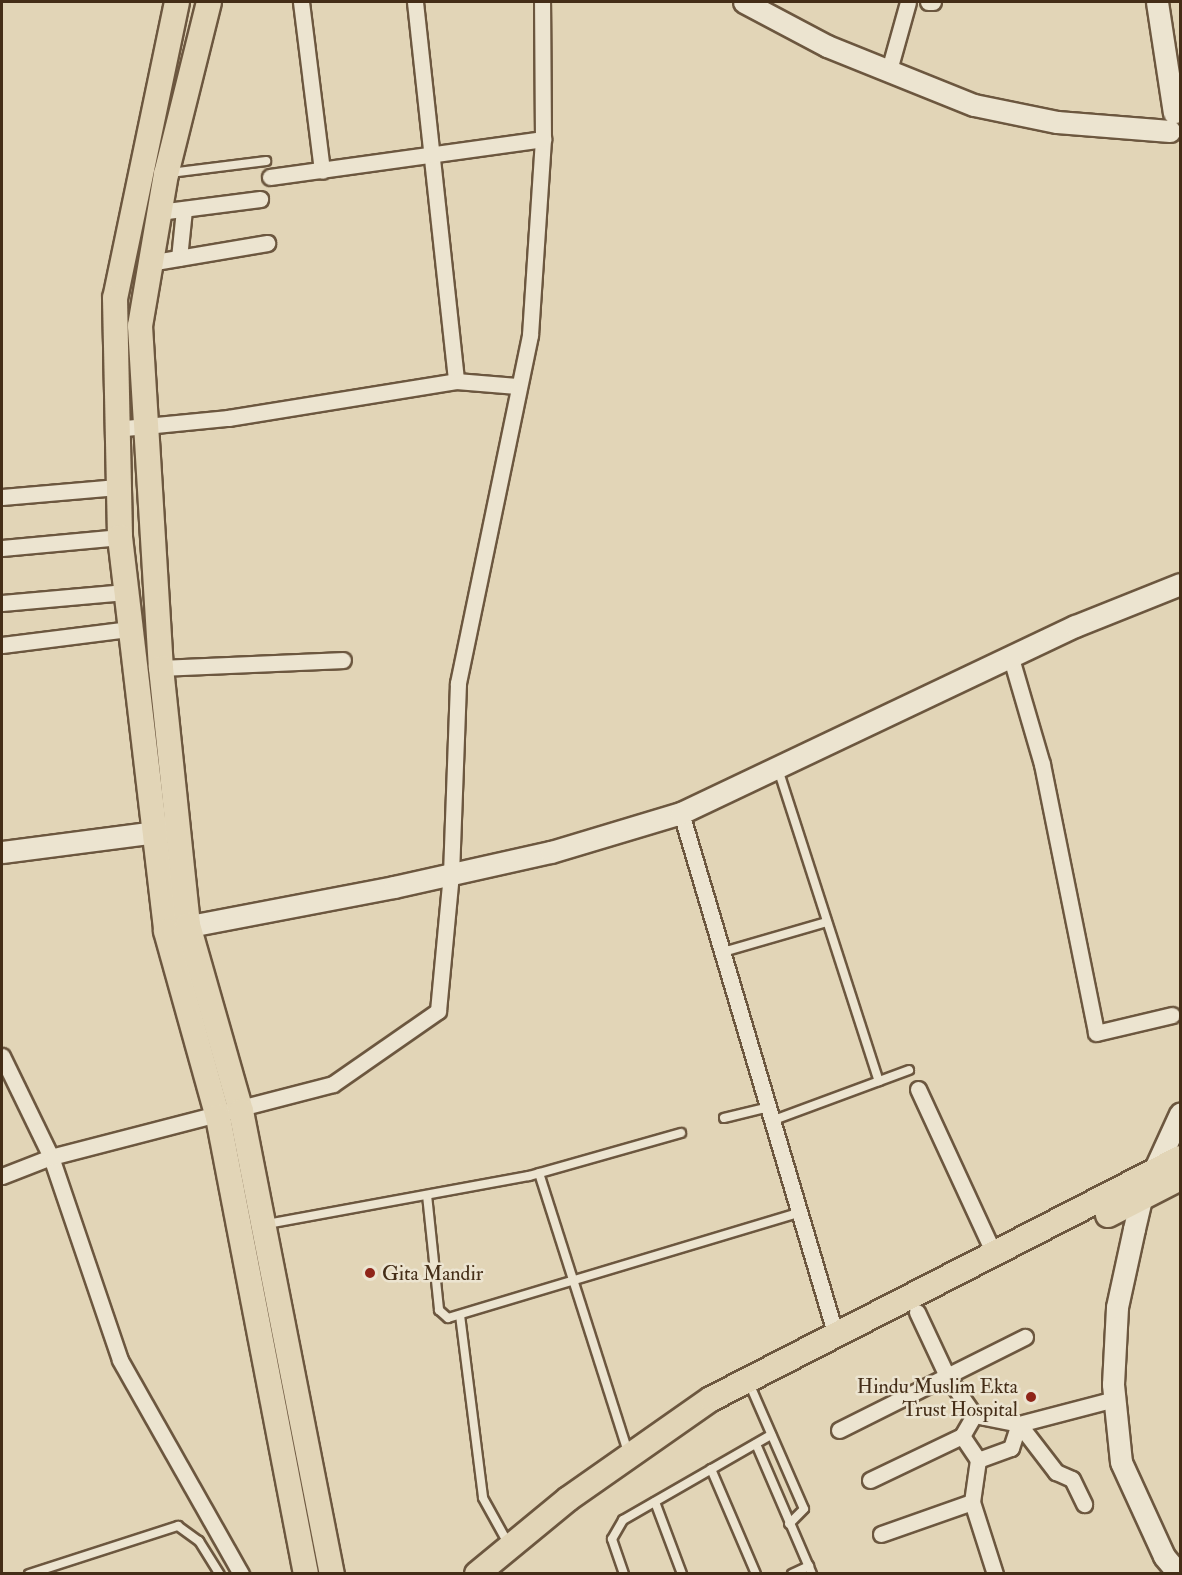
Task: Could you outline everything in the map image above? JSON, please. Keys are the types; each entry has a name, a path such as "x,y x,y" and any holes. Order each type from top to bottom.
{"main road":[{"path":"177,2 115,298 120,537 128,629 165,830 177,928 230,1114 265,1225 332,1574"},
{"path":"165,830 161,668 140,326 166,174 209,2"},
{"path":"230,1114 306,1574"},
{"path":"477,1574 510,1546 629,1456 751,1388 836,1336 1180,1158"},
{"path":"501,1574 577,1511 751,1388 917,1312 1180,1178"}],"street":[{"path":"301,2 322,171"},
{"path":"415,2 434,156 456,381"},
{"path":"2,1176 51,1157 230,1114 333,1084 438,1011 451,874 458,682 517,386 530,335 543,139 542,2"},
{"path":"744,2 827,46 974,105 1057,122 1177,125"},
{"path":"766,2 891,63 976,95 1058,112 1177,125"},
{"path":"891,63 908,2"},
{"path":"928,2 933,2"},
{"path":"1157,2 1170,70 1177,125"},
{"path":"270,177 434,156 543,139"},
{"path":"159,212 260,199"},
{"path":"178,258 184,210"},
{"path":"149,263 267,243"},
{"path":"116,429 145,427 456,381 517,386"},
{"path":"2,497 118,486"},
{"path":"2,549 120,537"},
{"path":"177,928 451,874 681,813 1011,658 1180,584"},
{"path":"2,603 126,592"},
{"path":"2,645 128,629"},
{"path":"1011,658 1042,764 1096,1034 1172,1015"},
{"path":"161,668 344,660"},
{"path":"681,813 772,1114 797,1213 836,1336"},
{"path":"2,852 165,830"},
{"path":"2,1056 51,1157 120,1360 241,1574"},
{"path":"918,1089 994,1256"},
{"path":"1179,1574 1164,1556 1121,1462 1114,1399 1117,1307 1142,1199 1180,1114"},
{"path":"917,1312 947,1376 974,1415 1020,1424 1114,1399"},
{"path":"839,1430 1025,1338"},
{"path":"870,1480 962,1436 974,1415"},
{"path":"978,1460 1011,1448 1020,1424"},
{"path":"1020,1424 1056,1472 1072,1479 1083,1504"},
{"path":"962,1436 978,1460 972,1502 995,1574"},
{"path":"881,1534 972,1502"}],"lane":[{"path":"166,174 266,161"},
{"path":"778,769 879,1081"},
{"path":"723,952 827,922"},
{"path":"724,1118 772,1114 909,1070"},
{"path":"265,1225 539,1173 681,1133"},
{"path":"539,1173 629,1456"},
{"path":"427,1195 439,1310 443,1317 460,1315 574,1283 797,1213"},
{"path":"460,1315 483,1498 510,1546"},
{"path":"751,1388 804,1509 789,1524"},
{"path":"624,1574 613,1531 655,1502 771,1435"},
{"path":"756,1444 811,1570 792,1574"},
{"path":"711,1469 756,1574"},
{"path":"655,1502 682,1574"},
{"path":"29,1574 166,1526 188,1530 220,1574"}],"place":[{"name":"Gita Mandir","path":"370,1273"},
{"name":"Hindu Muslim Ekta Trust Hospital","path":"1031,1397"}]}
